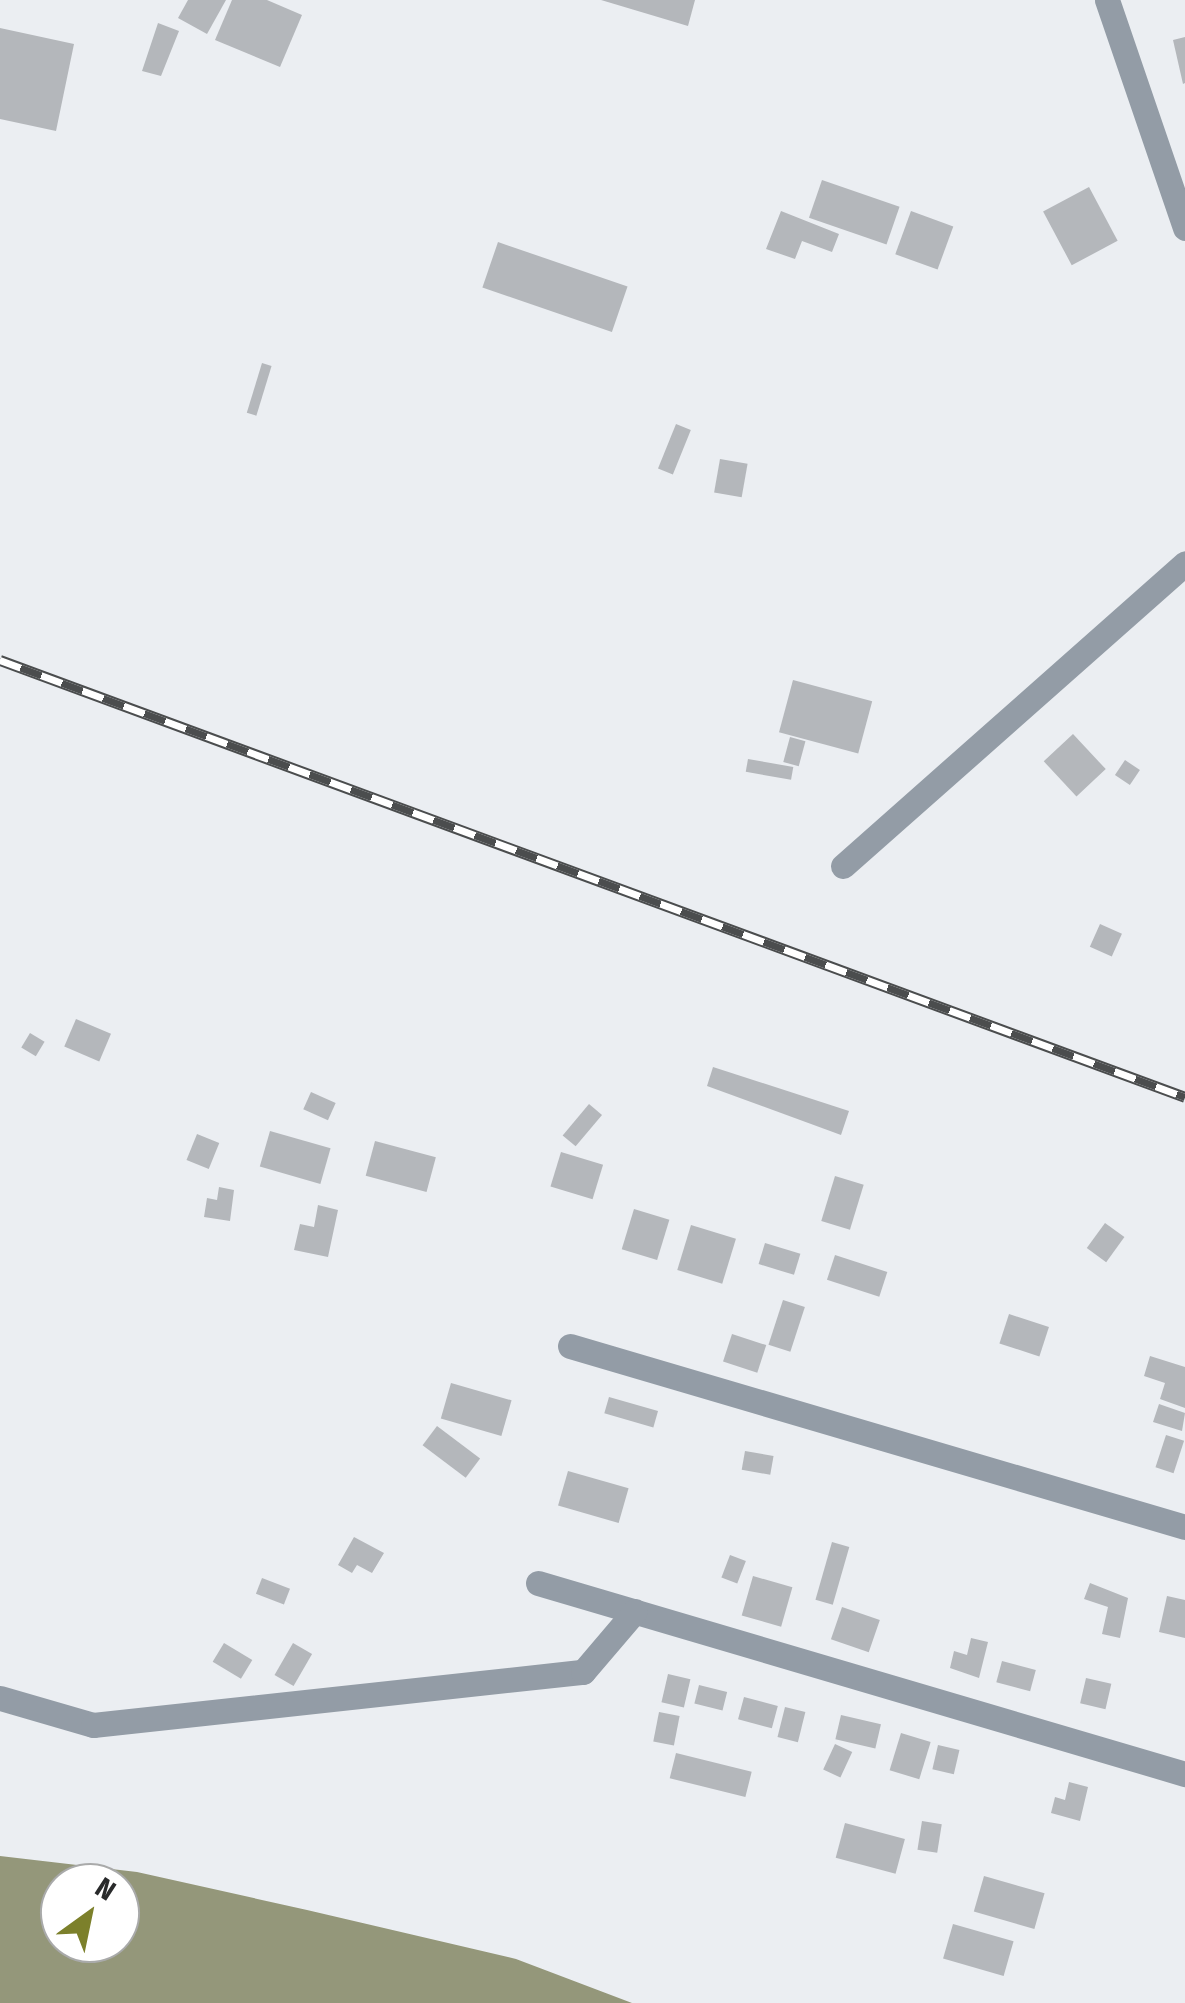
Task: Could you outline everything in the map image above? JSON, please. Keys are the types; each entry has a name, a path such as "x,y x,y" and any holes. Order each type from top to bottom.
{"street":[{"path":"1107,0 1185,228"},
{"path":"842,866 1185,563"},
{"path":"570,1346 1185,1528"},
{"path":"538,1584 1185,1774"},
{"path":"0,1698 93,1725 582,1672 635,1612"}],"shaded area":[{"path":"0,1856 60,1863 40,1863 40,1963 140,1963 140,1873 516,1959 632,2003 0,2003"}],"building":[{"path":"188,0 226,0 207,34 178,18"},
{"path":"232,0 267,0 302,15 280,67 215,40"},
{"path":"601,0 695,0 688,26"},
{"path":"158,23 179,31 161,76 142,71"},
{"path":"0,28 74,44 56,131 0,119"},
{"path":"1185,37 1185,83 1183,84 1173,40"},
{"path":"822,180 900,207 887,245 809,218"},
{"path":"1089,187 1118,241 1072,265 1043,211"},
{"path":"781,211 839,234 832,252 802,241 795,259 766,249"},
{"path":"911,211 953,226 938,270 895,254"},
{"path":"498,242 628,287 612,332 482,287"},
{"path":"262,363 272,366 256,416 247,413"},
{"path":"676,424 691,430 673,474 658,469"},
{"path":"720,459 748,464 742,497 714,492"},
{"path":"793,680 872,701 858,753 779,732"},
{"path":"1073,734 1106,769 1076,796 1044,761"},
{"path":"790,737 805,741 799,766 783,762"},
{"path":"748,759 793,767 791,780 746,772"},
{"path":"1125,760 1140,770 1130,785 1115,775"},
{"path":"1100,924 1122,934 1112,957 1090,947"},
{"path":"76,1019 111,1034 99,1061 64,1047"},
{"path":"30,1033 45,1042 36,1056 21,1048"},
{"path":"713,1067 849,1111 841,1135 707,1086"},
{"path":"311,1092 336,1103 328,1120 303,1109"},
{"path":"589,1104 602,1115 576,1146 563,1135"},
{"path":"270,1131 331,1148 320,1184 260,1167"},
{"path":"197,1134 219,1143 209,1169 187,1160"},
{"path":"375,1141 436,1157 427,1192 366,1176"},
{"path":"561,1152 603,1165 593,1199 550,1186"},
{"path":"835,1176 864,1185 850,1230 821,1221"},
{"path":"219,1187 234,1190 230,1221 204,1217 207,1198 217,1200"},
{"path":"318,1205 338,1210 328,1257 294,1250 300,1224 314,1227"},
{"path":"634,1209 669,1220 657,1260 622,1249"},
{"path":"1105,1223 1124,1237 1106,1262 1087,1248"},
{"path":"691,1225 736,1239 722,1284 677,1270"},
{"path":"765,1243 800,1254 794,1275 759,1264"},
{"path":"835,1255 887,1272 879,1297 827,1280"},
{"path":"783,1300 805,1307 790,1352 768,1345"},
{"path":"1009,1314 1049,1327 1039,1356 999,1343"},
{"path":"732,1334 766,1345 757,1373 723,1362"},
{"path":"1150,1356 1185,1367 1185,1408 1160,1399 1165,1383 1144,1376"},
{"path":"451,1383 512,1400 501,1436 441,1419"},
{"path":"609,1397 658,1411 653,1427 604,1413"},
{"path":"1159,1404 1185,1413 1182,1431 1153,1422"},
{"path":"437,1426 480,1458 466,1478 423,1445"},
{"path":"1166,1435 1184,1441 1174,1473 1155,1467"},
{"path":"745,1451 774,1456 770,1475 742,1470"},
{"path":"568,1471 629,1488 619,1523 558,1506"},
{"path":"354,1537 384,1553 372,1573 357,1565 352,1573 338,1565"},
{"path":"832,1542 849,1547 833,1605 815,1600"},
{"path":"730,1555 746,1561 737,1583 721,1577"},
{"path":"753,1576 792,1587 781,1627 742,1615"},
{"path":"262,1578 290,1589 284,1605 256,1594"},
{"path":"1090,1583 1128,1598 1120,1638 1102,1634 1108,1607 1084,1599"},
{"path":"1167,1596 1185,1600 1185,1638 1159,1632"},
{"path":"842,1607 880,1620 869,1652 831,1639"},
{"path":"971,1638 988,1642 979,1678 950,1668 954,1651 967,1655"},
{"path":"224,1643 252,1660 241,1679 213,1662"},
{"path":"293,1643 312,1654 294,1686 274,1675"},
{"path":"1002,1661 1036,1670 1030,1691 996,1682"},
{"path":"668,1674 690,1679 684,1707 661,1702"},
{"path":"1086,1678 1111,1684 1105,1709 1080,1703"},
{"path":"699,1685 727,1692 723,1710 694,1703"},
{"path":"744,1697 778,1706 772,1728 738,1719"},
{"path":"785,1707 805,1712 798,1742 778,1737"},
{"path":"659,1712 680,1716 674,1745 653,1741"},
{"path":"841,1715 881,1724 875,1749 835,1739"},
{"path":"901,1733 931,1742 919,1779 890,1770"},
{"path":"835,1744 852,1752 840,1777 823,1769"},
{"path":"938,1745 959,1750 954,1774 932,1769"},
{"path":"676,1753 752,1772 745,1797 670,1778"},
{"path":"1069,1782 1088,1787 1080,1821 1051,1813 1055,1797 1065,1800"},
{"path":"922,1821 942,1824 937,1853 917,1850"},
{"path":"845,1823 905,1839 896,1874 836,1858"},
{"path":"984,1876 1045,1893 1034,1929 974,1912"},
{"path":"953,1924 1014,1941 1004,1976 943,1959"}],"railway":[{"path":"0,660 1185,1097"}]}
